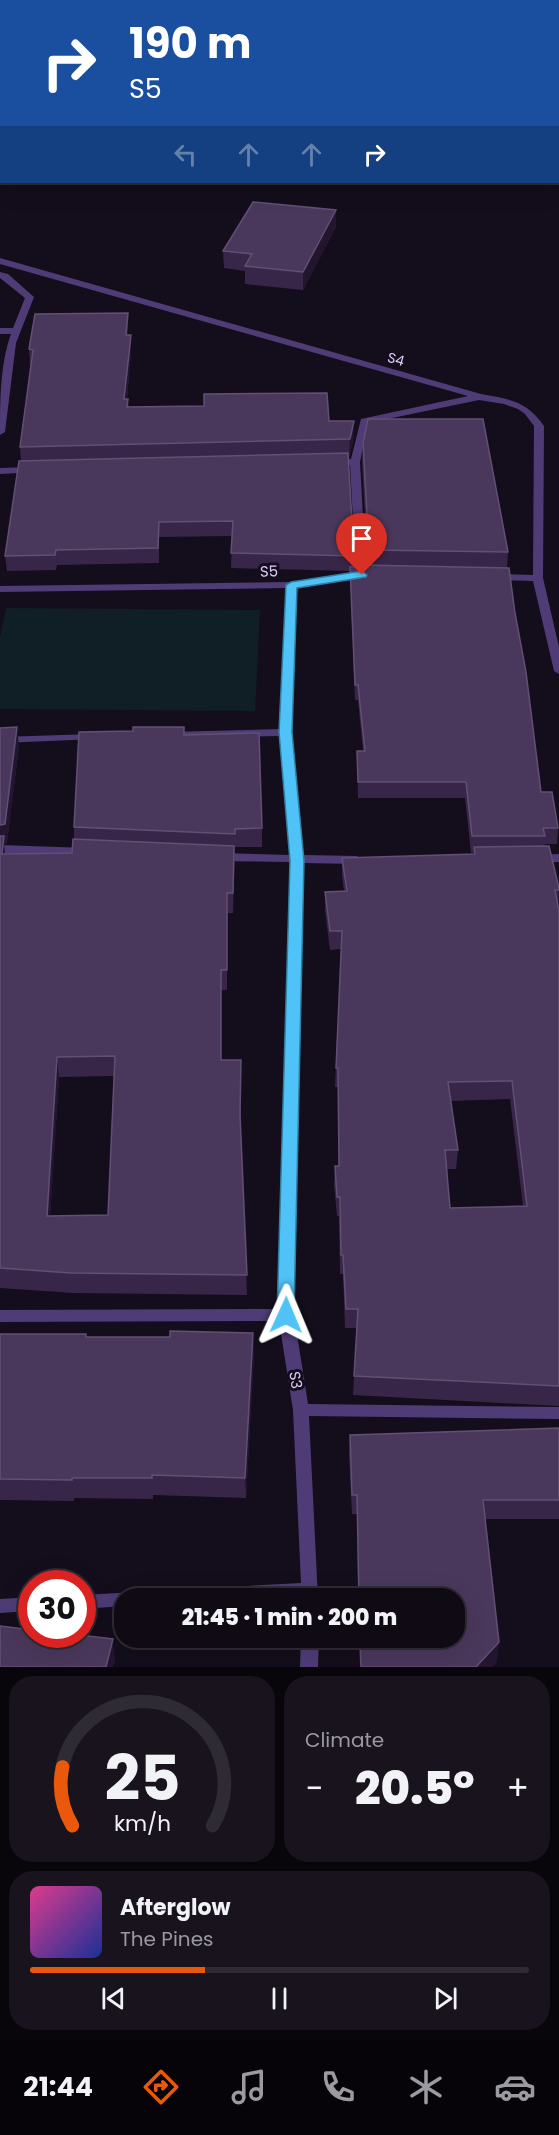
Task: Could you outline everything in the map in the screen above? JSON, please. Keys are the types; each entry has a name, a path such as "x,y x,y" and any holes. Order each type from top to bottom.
{"street":[{"name":"S4","path":"0,261 480,396 519,404 535,418 539,426 538,578 559,671"},
{"path":"0,275 5,276 30,297 12,343 3,391 0,432"},
{"path":"0,331 17,331"},
{"path":"362,575 355,462 364,421 480,396"},
{"path":"320,463 355,462"},
{"path":"0,471 47,470"},
{"name":"S5","path":"0,589 291,585 373,575"},
{"path":"479,577 538,578"},
{"name":"S3","path":"291,585 286,732 297,861 286,1315 301,1410 310,1588"},
{"path":"155,735 286,732"},
{"path":"0,740 107,737"},
{"path":"0,849 95,852"},
{"path":"202,857 297,861 369,860"},
{"path":"523,859 559,858"},
{"path":"0,1316 286,1315"},
{"path":"301,1410 559,1413"},
{"path":"96,1601 114,1600"},
{"path":"0,1606 18,1605"},
{"path":"309,1667 310,1648"}],"shaded area":[{"path":"6,608 260,610 255,711 0,709 0,637"}],"building":[{"path":"253,202 336,210 303,272 245,266 252,254 223,251"},
{"path":"128,313 126,335 131,335 124,399 128,399 127,407 204,406 204,394 327,393 329,421 354,421 350,439 20,447 33,350 29,349 35,314"},
{"path":"368,419 483,419 508,552 369,550 363,443"},
{"path":"348,453 354,556 231,553 233,521 159,522 158,548 56,550 55,555 5,556 19,461"},
{"path":"362,565 509,568 526,672 541,792 552,792 558,828 543,828 545,836 472,836 466,782 358,782 357,751 365,751 358,685 355,685 350,567"},
{"path":"17,727 5,824 0,825 0,728"},
{"path":"133,727 184,727 184,735 259,733 262,828 235,829 235,834 74,827 79,732 133,731"},
{"path":"0,836 4,836 2,854 72,853 73,839 234,846 233,893 227,893 227,970 221,970 221,1060 241,1060 240,1115 247,1275 71,1273 0,1268","holes":["115,1056 108,1215 47,1216 57,1057"]},
{"path":"549,846 559,888 555,890 559,911 559,1386 354,1376 358,1309 346,1309 343,1255 341,1255 340,1197 337,1197 335,1166 339,1166 338,1068 336,1068 342,931 330,931 325,892 347,891 342,858 475,854 474,847","holes":["512,1081 527,1206 450,1208 445,1150 458,1150 448,1082"]},
{"path":"170,1331 253,1333 245,1478 152,1475 152,1478 0,1479 0,1334 170,1337"},
{"path":"559,1428 559,1500 483,1500 499,1642 476,1667 361,1667 360,1648 465,1648 465,1588 359,1588 357,1495 352,1495 350,1435"},
{"path":"0,1626 18,1628 18,1648 96,1648 96,1637 113,1639 106,1667 0,1667"}],"route":[{"path":"286,1315 297,861 286,732 291,585 362,575"}]}
